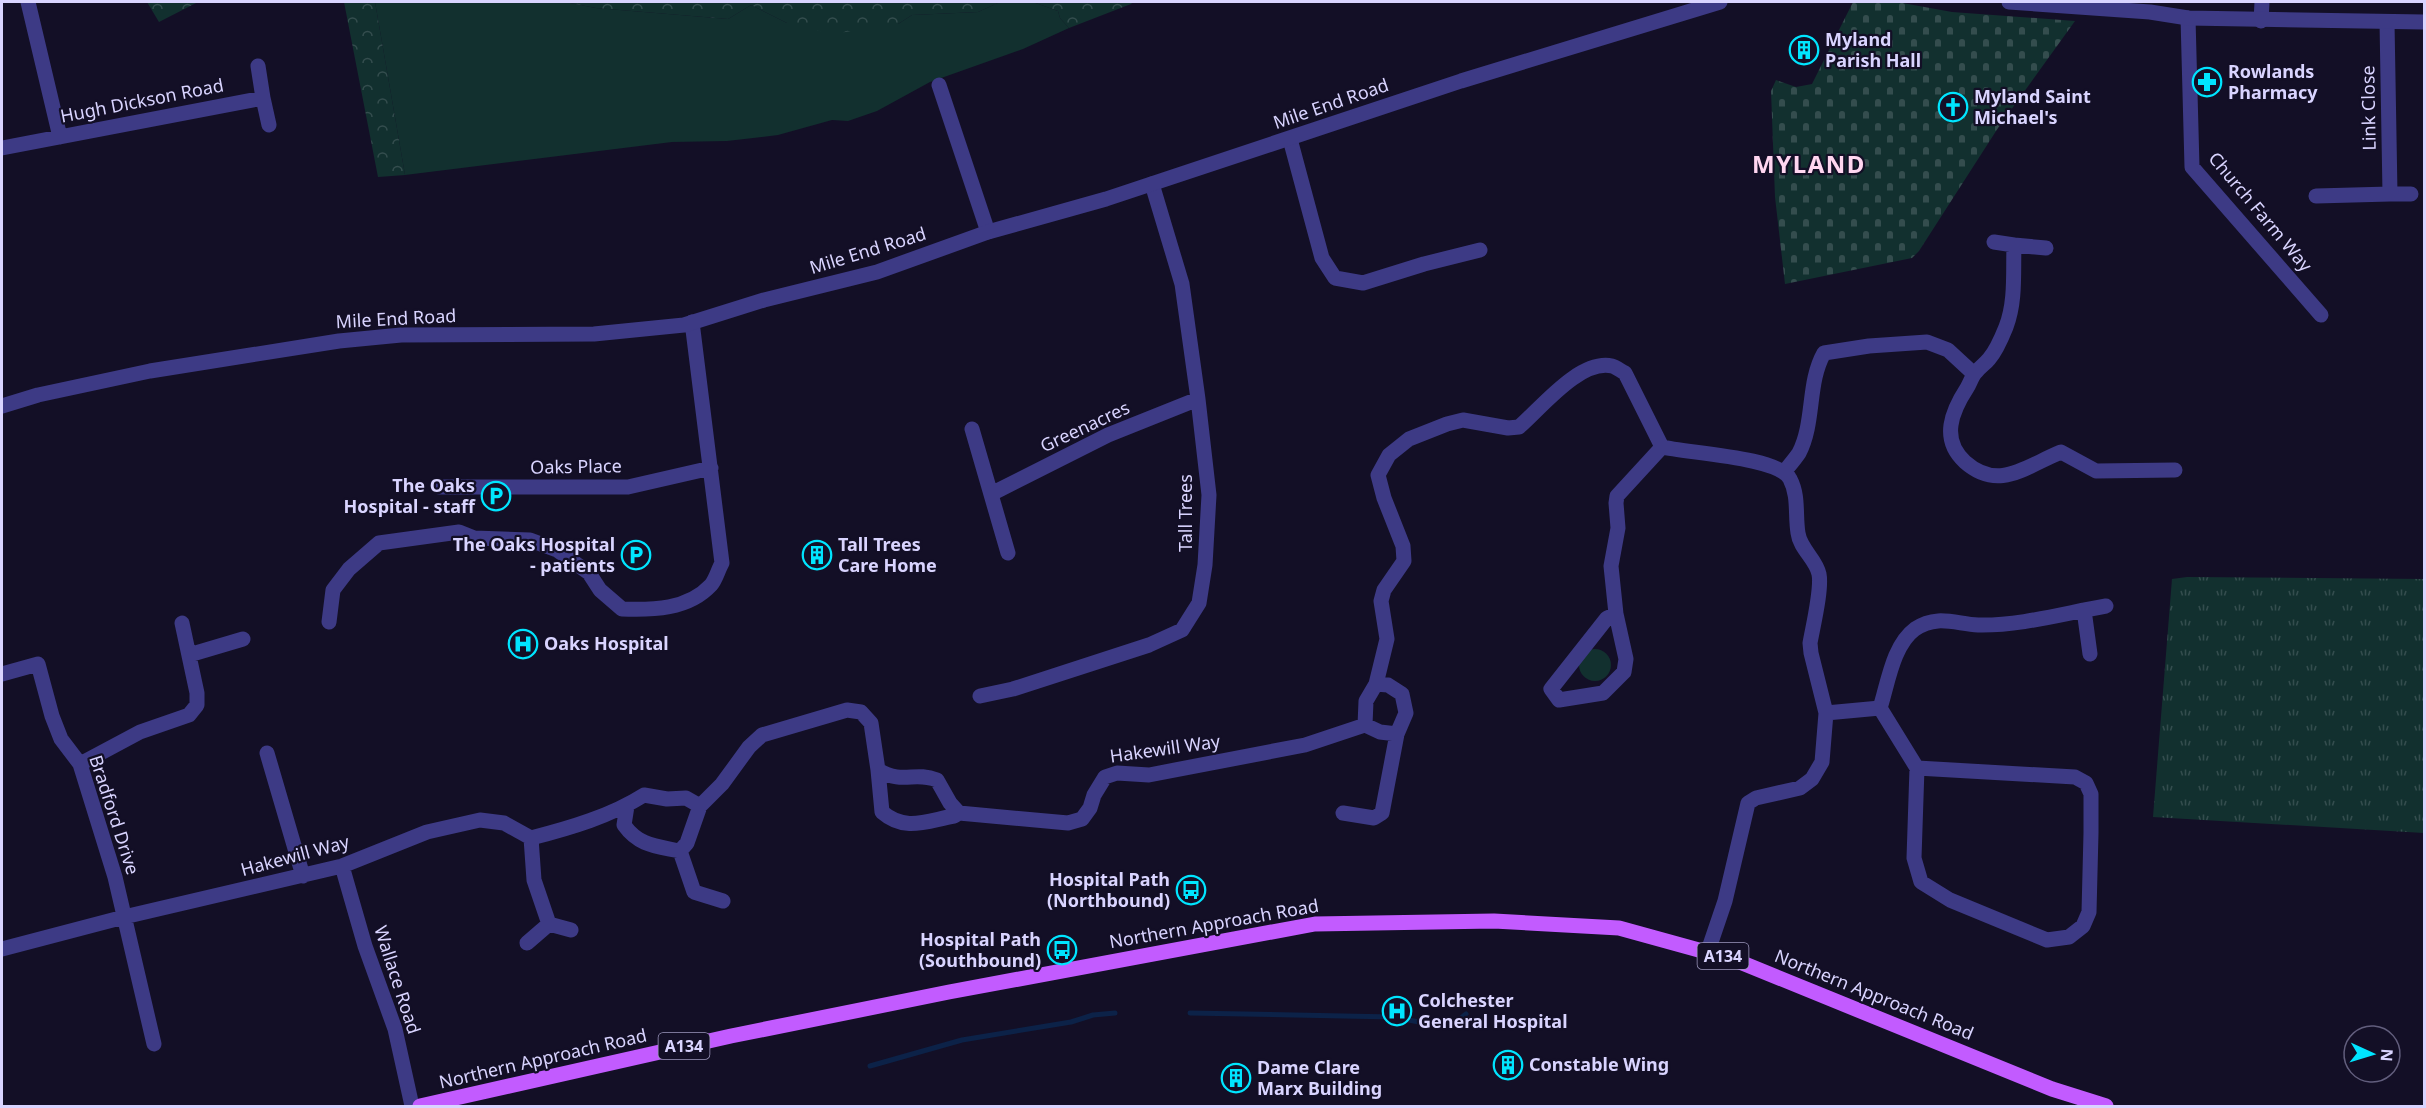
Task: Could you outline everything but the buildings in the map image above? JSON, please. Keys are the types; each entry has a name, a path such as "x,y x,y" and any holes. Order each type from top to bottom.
{"main road":[{"name":"Northern Approach Road","path":"420,1107 731,1036 949,992 1315,924 1494,921 1619,928 1708,951 2052,1089 2106,1107"}],"street":[{"path":"28,2 60,137"},
{"name":"Mile End Road","path":"2,406 38,395 150,371 339,341 401,335 614,333 692,322 764,300 877,272 988,232 1152,184 1461,81 1720,2"},
{"path":"2015,2 2151,7 2188,18 2424,22"},
{"path":"2261,21 2262,2"},
{"name":"Church Farm Way","path":"2188,18 2192,167 2321,315"},
{"name":"Link Close","path":"2387,22 2390,194"},
{"path":"258,66 269,125"},
{"path":"939,85 988,232"},
{"name":"Hugh Dickson Road","path":"2,148 263,98"},
{"path":"1290,139 1322,258 1335,278 1363,284 1424,264 1480,250"},
{"name":"Tall Trees","path":"980,696 1013,689 1149,645 1182,630 1199,603 1205,565 1209,495 1182,284 1152,184"},
{"path":"2316,196 2411,194"},
{"path":"1994,242 2046,248"},
{"path":"2014,245 2013,304 2006,327 1990,358 1974,374 1969,386 1958,400 1951,420 1951,436 1959,456 1975,470 1997,477 2018,473 2061,452 2096,471 2175,470"},
{"path":"329,622 333,590 349,569 379,543 459,532 474,538 530,540 557,550 589,573 600,590 622,609 657,610 680,604 698,595 712,583 722,563 692,322"},
{"path":"1784,472 1799,452 1809,419 1818,364 1824,353 1869,346 1927,342 1948,350 1974,374"},
{"path":"1397,734 1380,732 1365,725 1366,701 1376,684 1387,639 1382,601 1384,590 1404,561 1403,546 1384,498 1378,475 1389,455 1409,440 1463,420 1508,428 1519,427 1576,375 1598,366 1613,366 1624,373 1662,447"},
{"name":"Greenacres","path":"991,494 1108,435 1198,399"},
{"path":"972,429 1008,553"},
{"path":"1662,447 1752,460 1784,472 1790,479 1798,506 1798,535 1819,575 1810,643 1826,713 1822,762 1812,779 1800,788 1756,798 1748,803 1725,902 1708,951"},
{"path":"1616,614 1607,618 1551,689 1559,700 1603,693 1624,672 1626,659 1616,614 1611,566 1618,528 1617,496 1662,447"},
{"name":"Oaks Place","path":"439,487 628,487 711,468"},
{"path":"1880,708 1901,645 1915,629 1935,621 1955,620 1976,625 2002,624 2106,606"},
{"path":"2084,610 2090,654"},
{"path":"80,764 140,732 189,716 197,705 197,693 182,623"},
{"path":"189,655 243,639"},
{"name":"Bradford Drive","path":"2,674 38,664 52,716 61,739 80,764 115,877 153,1044"},
{"path":"1343,813 1374,818 1382,813 1397,734 1406,713 1402,694 1388,685 1376,684"},
{"path":"1826,713 1880,708"},
{"path":"1880,708 1917,768 1914,858 1921,882 1950,900 2047,940 2069,938 2084,927 2089,912 2091,833 2091,795 2086,783 2075,777 1917,768"},
{"name":"Hakewill Way","path":"680,851 687,843 700,806 717,790 749,747 762,735 847,710 861,712 871,723 882,812 891,820 901,824 913,824 959,813 1068,824 1082,819 1105,777 1117,773 1149,775 1305,745 1365,725"},
{"path":"267,753 303,876"},
{"path":"878,770 890,777 900,779 918,776 938,780 950,803 959,813"},
{"path":"549,924 534,880 531,838 627,806 644,795 667,799 686,798 700,806"},
{"path":"627,806 624,825 632,836 642,843 680,851 694,892 723,901"},
{"name":"Hakewill Way","path":"2,949 124,917 342,866 427,832 480,820 504,824 531,838"},
{"name":"Wallace Road","path":"342,866 365,946 394,1029 412,1107"},
{"path":"549,924 571,930"},
{"path":"527,943 549,924"}],"green space":[{"path":"147,2 198,2 159,22"},
{"path":"344,2 375,2 405,175 378,177"},
{"path":"375,2 565,2 596,8 728,19 751,5 787,23 898,24 912,15 978,12 1000,2 1033,2 1058,11 1060,18 1069,28 1023,49 930,82 877,111 848,121 832,120 778,135 727,141 672,142 405,175"},
{"path":"565,2 1000,2 978,12 912,15 898,24 832,34 787,23 751,5 728,19 596,8"},
{"path":"1033,2 1133,2 1069,28 1060,18 1058,11"},
{"path":"1853,2 1897,2 1952,12 2075,21 1998,128 1919,251 1912,258 1785,284 1775,197 1771,91 1776,80 1796,87 1812,84"},
{"path":"2187,577 2424,579 2424,833 2153,817 2172,579"},
{"path":"1595,649 1606,654 1611,665 1606,676 1595,681 1584,676 1579,665 1584,654"}],"waterway":[{"path":"870,1066 962,1040 1071,1022 1093,1015 1115,1013"},
{"path":"1190,1013 1393,1017 1440,1026 1456,1022 1466,1014"}],"place":[{"name":"Myland Parish Hall","path":"1804,50"},
{"name":"Rowlands Pharmacy","path":"2207,82"},
{"name":"Myland Saint Michael's","path":"1953,107"},
{"name":"The Oaks Hospital - staff","path":"496,496"},
{"name":"The Oaks Hospital - patients","path":"636,555"},
{"name":"Tall Trees Care Home","path":"817,555"},
{"name":"Oaks Hospital","path":"523,644"},
{"name":"Hospital Path (Northbound)","path":"1191,890"},
{"name":"Hospital Path (Southbound)","path":"1062,950"},
{"name":"Colchester General Hospital","path":"1397,1011"},
{"name":"Constable Wing","path":"1508,1065"},
{"name":"Dame Clare Marx Building","path":"1236,1078"}],"district":[{"name":"MYLAND","path":"1809,165"}]}
